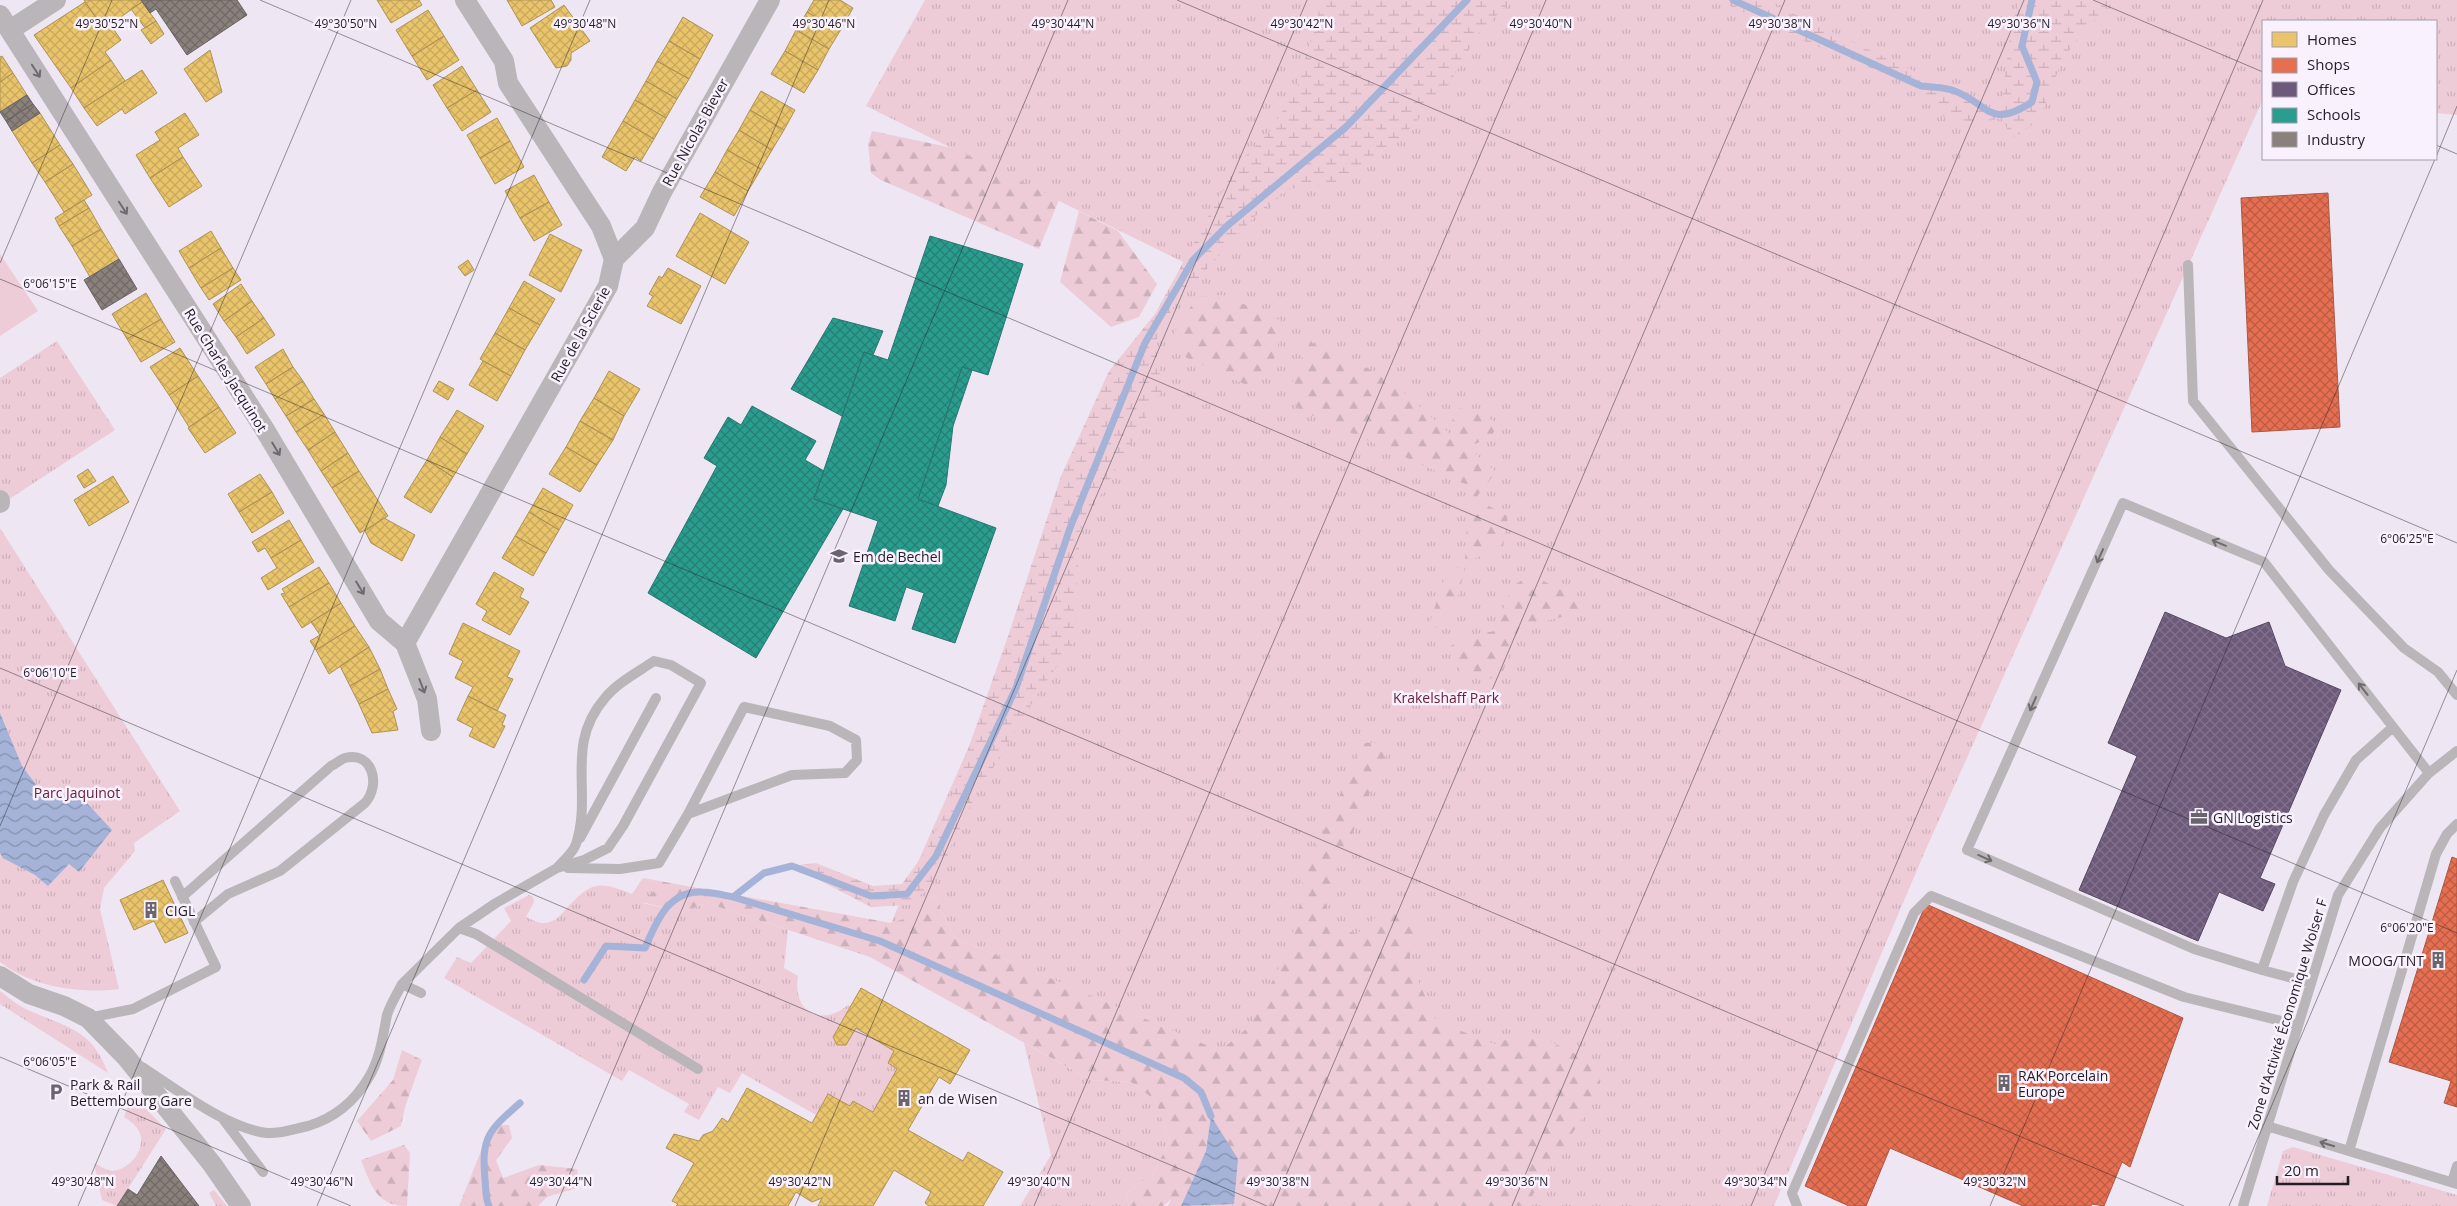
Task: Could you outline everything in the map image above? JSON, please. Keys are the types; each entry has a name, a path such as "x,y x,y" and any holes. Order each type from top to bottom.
{"street":[{"path":"5,23 56,0"},
{"path":"465,0 504,61 508,83 601,226 614,259"},
{"name":"Rue Nicolas Biever","path":"614,259 645,228 662,192 770,0"},
{"name":"Rue Charles Jacquinot","path":"5,23 265,430 379,621 405,642 427,699 431,732"},
{"name":"Rue de la Scierie","path":"405,642 608,286 614,259"},
{"path":"0,976 29,994 64,1006 88,1018 126,1057 212,1164 241,1206"}],"lane":[{"path":"2188,264 2193,401 2329,570 2404,648 2438,672 2457,694"},
{"path":"2311,983 2194,949 1967,850 2123,503 2264,562 2429,773"},
{"path":"126,1057 223,1119 266,1133 286,1132 337,1114 370,1077 379,1054 388,1015 402,984 459,928 496,902 557,868 584,860 608,848 623,826 701,683 671,665 654,661 605,696 588,722 580,753 583,802 576,846"},
{"path":"557,868 576,846 656,698"},
{"path":"557,868 620,869 659,863 688,814 744,706 830,726 856,740 857,760 845,772 792,774 688,814"},
{"path":"2262,970 2293,882 2324,815 2356,760 2393,727"},
{"name":"Zone d'Activité Économique Wolser F","path":"2243,1206 2338,895 2380,828 2429,773 2457,751"},
{"path":"182,897 332,766 346,758 362,760 372,770 375,781 372,795 365,803 280,871 228,894 194,922"},
{"path":"2349,1151 2436,854 2447,834 2457,824"},
{"path":"88,1018 133,1009 216,967 175,880"},
{"path":"1797,1206 1792,1193 1914,913 1931,896 2184,997 2298,1025"},
{"path":"459,928 476,934 698,1069"},
{"path":"402,984 421,993"},
{"path":"223,1119 263,1172"},
{"path":"2267,1126 2455,1183 2457,1166"}],"green space":[{"name":"Krakelshaff Park","path":"925,0 2457,0 2457,115 2437,113 2437,20 2262,20 2262,101 1926,849 1774,1206 1181,1206 1206,1151 1219,1051 954,937 934,895 914,917 891,923 1183,262 866,106"},
{"path":"1325,0 1512,0 1478,34 1446,89 1402,137 1336,183 1290,189 1254,217 1175,304 1155,342 1162,390 1080,530 1074,642 1038,693 969,808 947,857 932,884 910,905 871,907 792,866 816,863 873,886 902,884 925,852 947,809 1008,636 1061,476 1109,371 1155,314 1236,166 1271,130 1297,87 1319,11"},
{"path":"1718,0 1765,0 1991,108 2001,105 2012,22 2021,0 2111,0 2063,58 2039,120 2012,139 2002,118 1978,123 1944,117 1908,83 1799,39"},
{"path":"872,131 953,148 1059,200 1039,249 881,180 871,173 868,144"},
{"path":"1079,211 1118,231 1157,284 1139,317 1111,327 1060,282"},
{"path":"0,254 38,311 0,336"},
{"path":"1223,295 1282,321 1276,355 1255,389 1185,357 1174,333 1197,297"},
{"path":"57,341 115,430 0,505 0,378"},
{"path":"1308,341 1388,378 1459,442 1452,421 1458,408 1480,412 1498,424 1491,437 1468,447 1496,472 1475,499 1508,516 1503,547 1466,562 1459,594 1441,629 1429,625 1443,582 1465,561 1467,515 1473,499 1467,485 1298,409 1290,388"},
{"name":"Parc Jaquinot","path":"0,528 180,811 134,843 135,851 104,888 100,909 119,989 88,990 57,987 41,983 13,971 0,962"},
{"path":"1531,575 1580,599 1581,612 1519,628 1503,671 1485,682 1461,672 1448,648 1466,636 1495,631 1512,586"},
{"path":"1365,743 1380,743 1388,751 1324,899 1331,925 1357,934 1376,917 1398,910 1426,926 1410,955 1410,962 1436,1021 1494,1044 1530,1031 1599,1066 1600,1092 1541,1180 1527,1206 1234,1206 1211,1117 1206,1151 1181,1206 1168,1206 1171,1199 1163,1206 1129,1206 1126,1193 1153,1174 1170,1140 1155,1100 1131,1082 1091,1080 870,957 707,903 682,912 642,902 661,885 643,878 891,923 914,916 934,895 954,937 1220,1051 1251,1025 1290,945 1300,903 1303,872"},
{"path":"643,878 662,885 643,903 682,912 707,903 788,930 784,968 798,976 797,988 799,999 804,1007 818,1015 828,1015 838,1012 848,1005 850,1006 833,1036 837,1044 856,1028 894,1051 888,1063 897,1069 873,1112 853,1101 850,1106 828,1094 816,1115 742,1073 730,1093 718,1087 699,1120 684,1112 689,1104 629,1070 622,1081 444,978 457,957 471,963 511,921 504,908 529,895 533,897 534,902 526,917 545,923 551,922 558,917 587,889 602,885 632,894"},
{"path":"0,991 23,1007 76,1031 94,1046 108,1073 0,1004"},
{"path":"1024,1043 1091,1080 1131,1082 1155,1100 1170,1140 1153,1174 1126,1193 1129,1206 1020,1206 1051,1155"},
{"path":"402,1050 422,1060 405,1107 401,1126 371,1141 357,1121 393,1080"},
{"path":"133,1102 140,1103 166,1129 117,1206 102,1200 94,1163 105,1169 118,1170 123,1168 137,1155 141,1144 139,1131 124,1117 128,1106"},
{"path":"495,1125 509,1125 512,1138 496,1160 503,1178 539,1165 577,1169 580,1187 547,1197 538,1206 459,1206 485,1141"},
{"path":"404,1145 410,1153 407,1206 397,1205 381,1198 372,1186 361,1160"},
{"path":"2293,1147 2457,1195 2457,1206 2267,1206 2283,1151"},
{"path":"214,1190 227,1206 216,1206 209,1193"}],"water":[{"path":"0,713 22,766 40,790 84,800 112,830 79,872 69,864 48,886 35,875 3,858 0,853"},
{"path":"1211,1116 1238,1159 1234,1204 1181,1206 1206,1151"}],"building: Homes":[{"path":"84,0 141,0 142,2 104,29"},
{"path":"377,0 419,0 422,5 391,23"},
{"path":"507,0 551,0 555,7 522,26"},
{"path":"814,0 840,0 853,8 840,31 807,12"},
{"path":"85,2 104,29 110,24 121,40 105,52 111,60 71,88 34,35"},
{"path":"142,2 156,21 145,28 131,9"},
{"path":"564,5 590,41 571,53 571,60 567,66 556,68 530,28"},
{"path":"428,10 444,36 412,56 396,30"},
{"path":"807,12 840,31 829,49 796,30"},
{"path":"683,17 713,35 700,59 669,41"},
{"path":"156,21 164,34 151,44 141,30"},
{"path":"796,30 829,49 818,70 785,51"},
{"path":"444,36 459,60 427,80 412,56"},
{"path":"669,41 700,59 689,79 657,61"},
{"path":"210,50 222,92 206,102 184,69"},
{"path":"785,51 818,70 804,93 771,74"},
{"path":"2,56 13,73 0,82 0,57"},
{"path":"111,60 125,81 84,108 71,88"},
{"path":"657,61 689,79 677,99 646,81"},
{"path":"462,66 477,90 447,108 433,85"},
{"path":"142,70 157,93 125,114 122,109 97,126 84,108"},
{"path":"13,73 27,95 0,112 0,82"},
{"path":"646,81 677,99 666,118 635,100"},
{"path":"477,90 491,112 462,131 447,108"},
{"path":"761,91 795,110 784,130 750,110"},
{"path":"635,100 666,118 654,139 623,121"},
{"path":"750,110 784,130 772,150 739,130"},
{"path":"40,113 60,145 32,163 12,131"},
{"path":"185,113 199,135 178,148 183,157 150,178 136,155 160,140 155,132"},
{"path":"497,118 510,141 480,158 467,135"},
{"path":"623,121 654,139 641,161 635,157 626,171 602,157"},
{"path":"739,130 772,150 761,169 727,150"},
{"path":"510,141 524,167 495,184 480,158"},
{"path":"60,145 73,164 45,182 32,163"},
{"path":"727,150 761,169 748,191 715,172"},
{"path":"183,157 202,186 169,207 150,178"},
{"path":"73,164 92,195 64,212 45,182"},
{"path":"715,172 748,191 734,216 700,197"},
{"path":"534,175 549,202 520,218 505,191"},
{"path":"84,200 89,208 59,226 55,218"},
{"path":"549,202 562,225 534,241 520,218"},
{"path":"89,208 101,229 72,246 59,226"},
{"path":"700,213 749,242 725,284 676,256"},
{"path":"101,229 119,259 90,277 72,246"},
{"path":"211,231 221,248 189,268 179,251"},
{"path":"550,234 582,250 561,292 529,275"},
{"path":"221,248 233,268 201,288 189,268"},
{"path":"468,260 474,270 465,276 458,267"},
{"path":"233,268 241,280 209,300 201,288"},
{"path":"668,268 701,286 681,324 647,306 653,296 649,294 659,276 662,278"},
{"path":"524,281 555,299 540,325 509,308"},
{"path":"241,284 252,301 224,321 213,304"},
{"path":"146,293 161,319 127,339 112,314"},
{"path":"252,301 264,318 236,337 224,321"},
{"path":"509,308 540,325 525,350 495,333"},
{"path":"264,318 275,335 247,354 236,337"},
{"path":"161,319 175,342 141,362 127,339"},
{"path":"495,333 525,350 511,376 480,359"},
{"path":"180,348 198,376 169,395 150,367"},
{"path":"283,349 293,367 266,384 255,367"},
{"path":"483,361 511,376 497,401 469,385"},
{"path":"293,367 303,381 275,399 266,384"},
{"path":"609,371 640,389 624,416 594,398"},
{"path":"198,376 219,407 189,427 169,395"},
{"path":"303,381 314,399 286,416 275,399"},
{"path":"439,381 454,389 448,400 433,391"},
{"path":"594,398 624,416 613,440 580,421"},
{"path":"314,399 324,414 296,432 286,416"},
{"path":"219,407 236,433 205,453 188,428"},
{"path":"457,410 484,426 467,454 440,437"},
{"path":"324,414 335,432 308,450 296,432"},
{"path":"580,421 613,440 597,465 566,447"},
{"path":"335,432 348,453 321,471 308,450"},
{"path":"440,437 467,454 453,477 427,460"},
{"path":"566,447 597,465 580,492 549,474"},
{"path":"348,453 359,471 332,488 321,471"},
{"path":"427,460 453,477 431,513 404,497"},
{"path":"88,469 96,481 84,488 77,476"},
{"path":"359,471 388,516 360,533 332,488"},
{"path":"260,474 272,492 239,512 228,494"},
{"path":"113,476 129,502 89,526 74,500"},
{"path":"543,488 573,505 559,530 529,512"},
{"path":"272,492 284,513 252,533 239,512"},
{"path":"529,512 559,530 546,553 515,536"},
{"path":"384,518 415,535 402,561 371,543 365,531"},
{"path":"289,520 301,540 271,558 265,548 258,552 252,542"},
{"path":"515,536 546,553 533,576 502,558"},
{"path":"301,540 314,562 268,590 261,578 277,568 271,558"},
{"path":"319,567 329,583 289,607 281,594 285,593 282,589"},
{"path":"494,572 524,589 520,597 529,602 510,635 482,620 487,611 476,604"},
{"path":"329,583 341,603 302,628 289,607"},
{"path":"341,603 355,626 316,650 310,641 320,635 311,622"},
{"path":"463,623 520,651 507,677 513,679 497,711 468,696 473,687 455,678 463,661 449,654"},
{"path":"355,626 369,647 329,674 316,650"},
{"path":"369,647 380,669 350,686 340,666"},
{"path":"380,669 388,689 359,704 350,686"},
{"path":"388,689 397,709 393,711 398,730 372,733 359,704"},
{"path":"468,696 506,715 502,725 505,726 494,748 469,736 473,728 457,720"},
{"name":"CIGL","path":"163,880 188,933 165,943 154,921 134,930 120,900"},
{"name":"an de Wisen","path":"861,988 970,1050 950,1084 939,1077 908,1130 963,1161 968,1152 1003,1172 983,1206 929,1206 925,1203 931,1192 894,1170 873,1206 818,1206 822,1198 812,1202 796,1192 788,1206 676,1206 678,1204 672,1201 694,1163 666,1148 674,1134 699,1141 703,1135 713,1131 722,1118 728,1122 747,1088 812,1123 828,1094 850,1106 853,1101 873,1112 897,1069 888,1063 894,1051 856,1028 846,1045 837,1045 833,1037"}],"building: Shops":[{"path":"2328,193 2340,427 2252,432 2241,198"},
{"name":"MOOG/TNT","path":"2452,857 2457,859 2457,1107 2444,1103 2451,1081 2389,1062"},
{"name":"RAK Porcelain Europe","path":"1926,904 2183,1018 2130,1167 2122,1162 2104,1206 2092,1204 2091,1206 2023,1206 1890,1148 1866,1206 1849,1206 1805,1186"}],"building: Offices":[{"name":"GN Logistics","path":"2165,612 2226,638 2269,622 2285,666 2341,690 2260,878 2275,884 2263,911 2219,892 2198,941 2079,890 2137,756 2108,743"}],"building: Schools":[{"path":"930,236 1023,264 988,375 962,367 918,499 996,528 955,643 912,629 924,593 906,587 895,621 849,606 878,521 814,499 864,352 888,360"},
{"path":"833,318 883,331 873,355 864,352 842,416 791,389"},
{"path":"962,367 972,370 953,426 946,485 938,506 918,499"},
{"path":"752,406 816,441 805,460 824,471 814,499 843,509 756,658 648,593 717,466 704,458 728,417 741,425"}],"building: Industry":[{"path":"141,0 237,0 247,15 187,55 156,9 150,13"},
{"path":"27,95 33,104 6,121 0,112"},
{"path":"33,104 40,113 12,131 6,121"},
{"path":"119,259 137,289 102,310 84,280"},
{"path":"161,1156 199,1206 117,1206 128,1189 137,1195"}],"waterway":[{"path":"584,980 606,946 645,948 665,910 680,896 702,892 733,897 764,873 792,866 871,896 907,894 936,856 1016,688 1070,528 1145,343 1193,260 1227,226 1346,127 1467,0"},
{"path":"1733,0 1921,86 1948,89 1964,95 1997,114 2006,114 2032,102 2037,82 2022,46 2032,0"},
{"path":"733,897 880,941 1184,1078 1201,1092 1211,1116"},
{"path":"489,1206 486,1196 484,1165 486,1144 494,1128 520,1103"}],"place":[{"name":"Em de Bechel","path":"839,556"},
{"name":"GN Logistics","path":"2199,817"},
{"name":"CIGL","path":"151,910"},
{"name":"MOOG/TNT","path":"2438,960"},
{"name":"RAK Porcelain Europe","path":"2004,1083"},
{"name":"Park & Rail Bettembourg Gare","path":"56,1092"},
{"name":"an de Wisen","path":"904,1098"}]}
